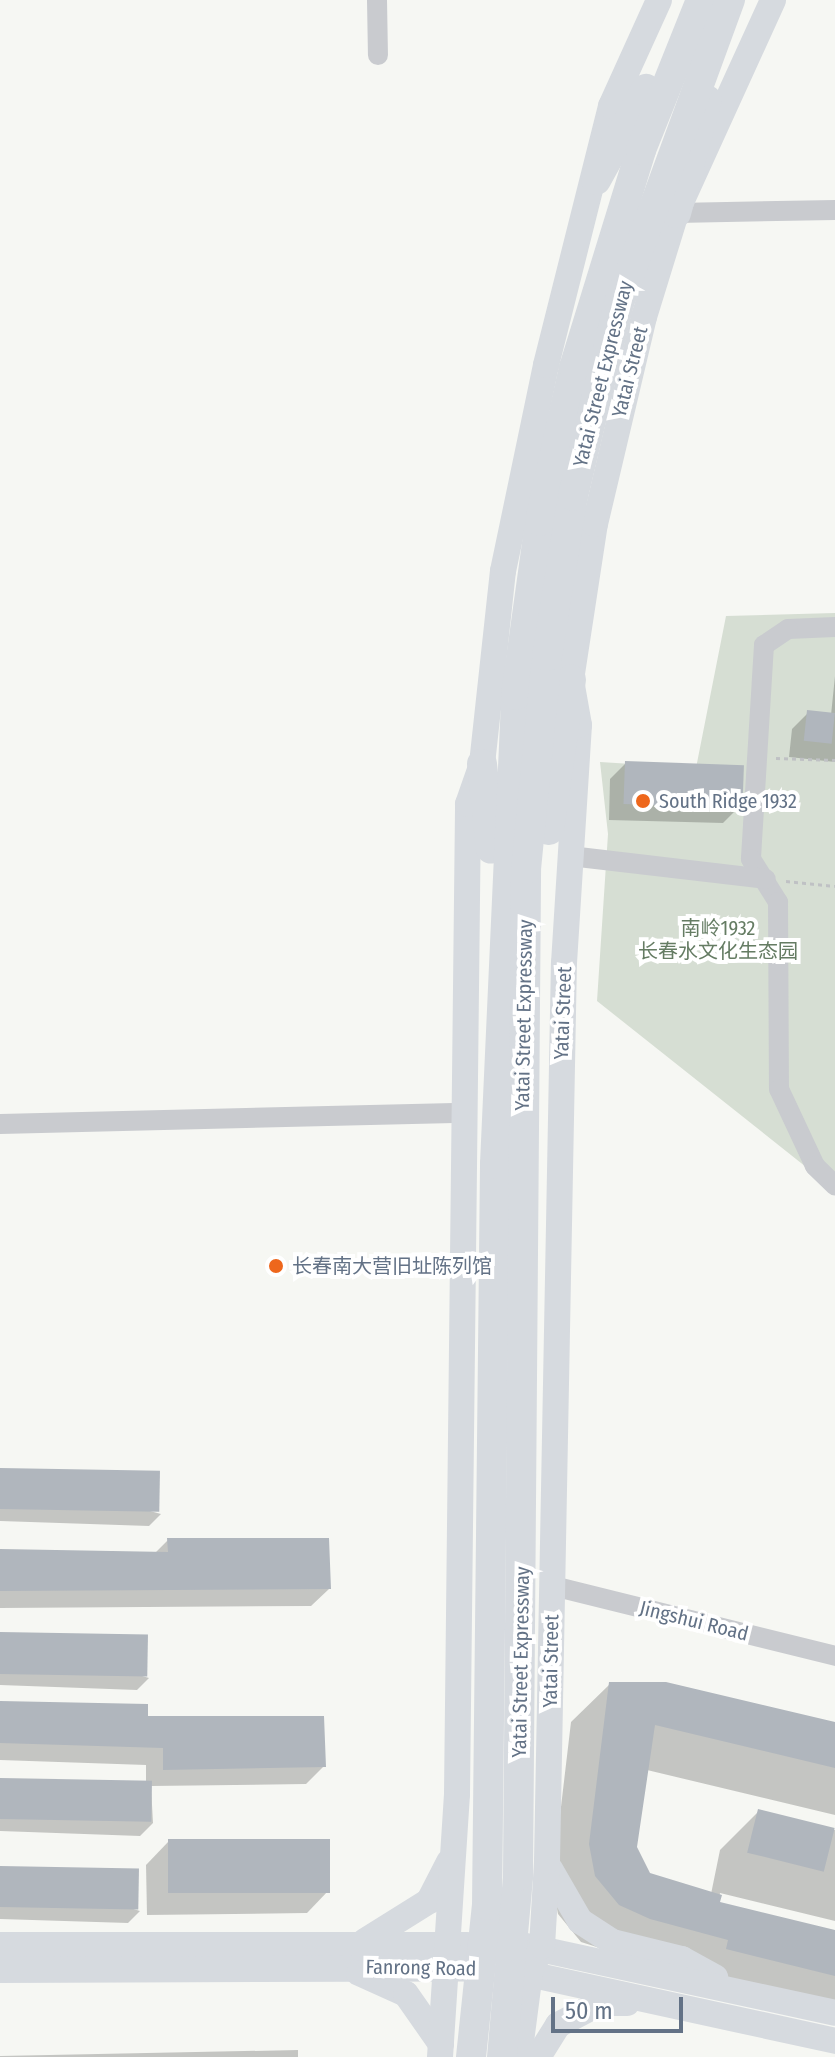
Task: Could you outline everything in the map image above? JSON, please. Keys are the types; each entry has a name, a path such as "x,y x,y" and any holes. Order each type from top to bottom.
{"highway":[{"path":"596,180 686,0"},
{"name":"Yatai Street Expressway","path":"471,2057 487,1905 495,1164 509,765 540,521 612,237 701,0"},
{"name":"Yatai Street Expressway","path":"502,2057 518,1876 528,1161 526,869 563,547 619,303 730,0"},
{"path":"676,213 708,95 747,0"},
{"path":"528,1161 537,1140 543,865 571,680"},
{"path":"482,764 491,846 484,1140 495,1164"}],"main road":[{"path":"440,2051 450,1956 465,1113 464,878 468,804 482,764 501,584 525,456 596,180 611,106 659,0"},
{"name":"Yatai Street","path":"519,2057 530,1972 542,1946 547,1861 570,856 579,725 571,680 598,510 676,213 773,0"},
{"path":"365,1941 429,1901 452,1855"},
{"path":"547,1861 580,1921 612,1942 682,1959 747,1993"},
{"name":"Fanrong Road","path":"0,1945 365,1941 530,1972 835,2041"},
{"name":"Fanrong Road","path":"0,1970 341,1966 542,1946 835,2013"},
{"path":"341,1966 406,1994 440,2051"},
{"path":"538,2057 558,2025 600,2003 666,2003"}],"street":[{"path":"377,0 378,55"},
{"path":"676,213 835,210"},
{"path":"835,627 788,629 764,645 751,859 778,902 779,1089 815,1166 835,1185"},
{"path":"570,856 766,879"},
{"path":"0,1124 465,1113"},
{"name":"Jingshui Road","path":"553,1586 835,1656"}],"path":[{"path":"756,757 835,760"},
{"path":"766,879 835,886"}],"green space":[{"name":"南岭1932 长春水文化生态园","path":"835,613 835,1190 597,1001 608,834 600,762 696,768 726,616"}],"building":[{"path":"807,710 835,713 832,744 804,741"},
{"path":"625,761 744,765 742,808 623,804"},
{"path":"0,1468 160,1471 159,1512 0,1509"},
{"path":"167,1538 329,1538 331,1589 0,1591 0,1549 168,1552"},
{"path":"0,1632 148,1635 147,1677 0,1674"},
{"path":"609,1682 666,1682 835,1722 835,1768 655,1725 637,1847 650,1873 722,1895 720,1902 835,1930 835,1976 726,1949 728,1940 650,1919 619,1905 595,1876 589,1844"},
{"path":"0,1701 148,1704 148,1716 324,1716 326,1767 163,1770 163,1748 0,1743"},
{"path":"0,1778 152,1781 151,1822 0,1819"},
{"path":"758,1809 835,1828 824,1872 747,1853"},
{"path":"168,1839 330,1839 330,1893 168,1893"},
{"path":"0,1866 139,1868 138,1909 0,1907"}],"place":[{"name":"South Ridge 1932","path":"643,801"},
{"name":"长春南大营旧址陈列馆","path":"276,1266"}]}
